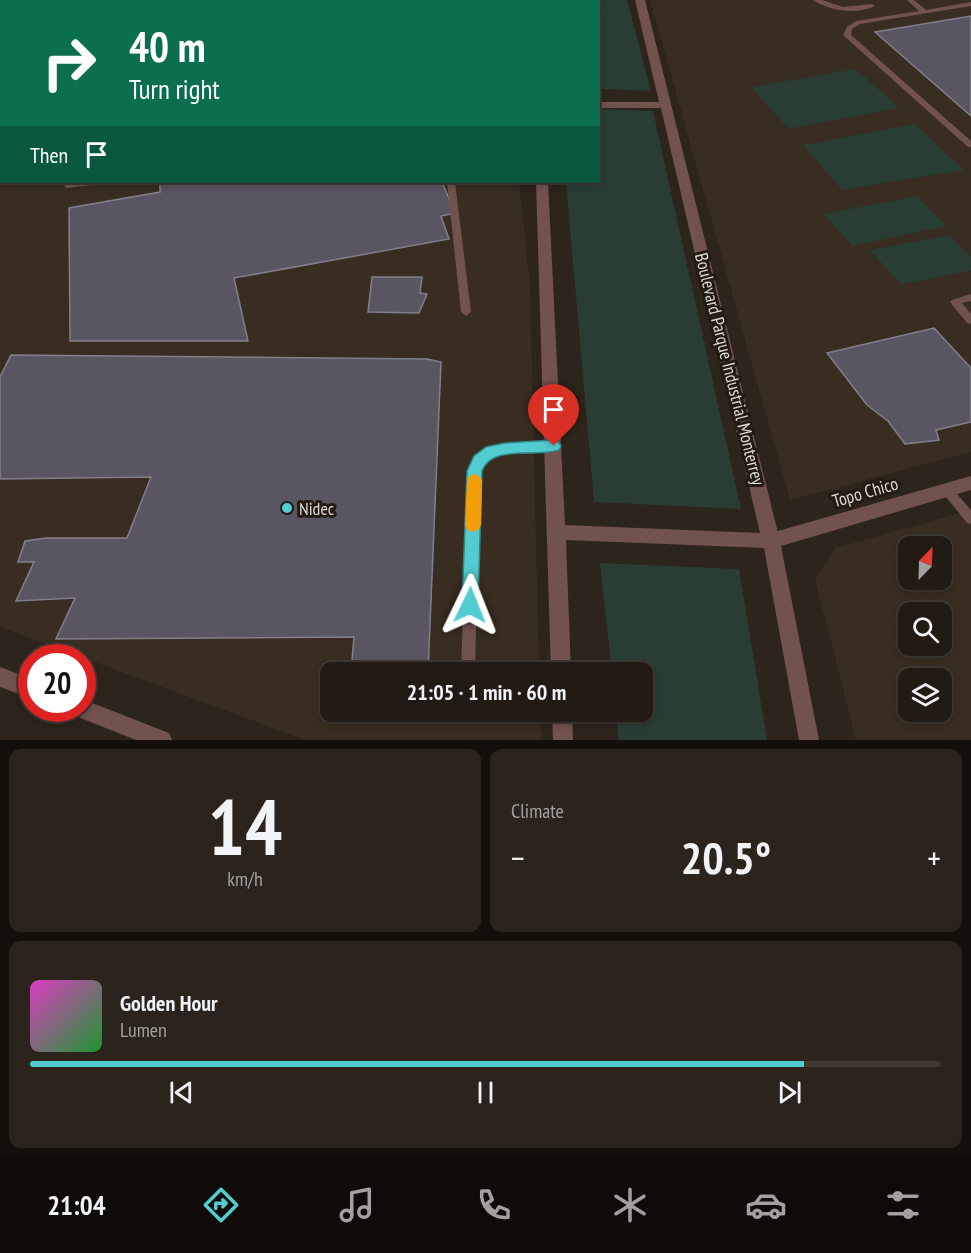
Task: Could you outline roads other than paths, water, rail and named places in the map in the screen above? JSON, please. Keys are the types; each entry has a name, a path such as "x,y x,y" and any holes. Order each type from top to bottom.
{"street":[{"name":"Boulevard Parque Industrial Monterrey","path":"640,0 771,541 809,740"},
{"path":"600,105 666,105"},
{"path":"70,185 82,183"},
{"path":"542,183 561,662"},
{"name":"Topo Chico","path":"556,532 771,541 971,483"},
{"path":"0,676 18,683"},
{"path":"96,714 162,740"},
{"path":"562,722 563,740"}],"lane":[{"path":"816,0 835,9 848,10 872,6"},
{"path":"864,0 888,17"},
{"path":"910,0 925,12"},
{"path":"971,4 858,22 849,28 847,35 971,145"},
{"path":"451,183 466,312"},
{"path":"971,297 955,302 971,320"},
{"path":"468,662 474,471 479,460 491,452 554,446"},
{"path":"946,489 971,519"}],"place":[{"name":"Nidec","path":"287,508"}]}
